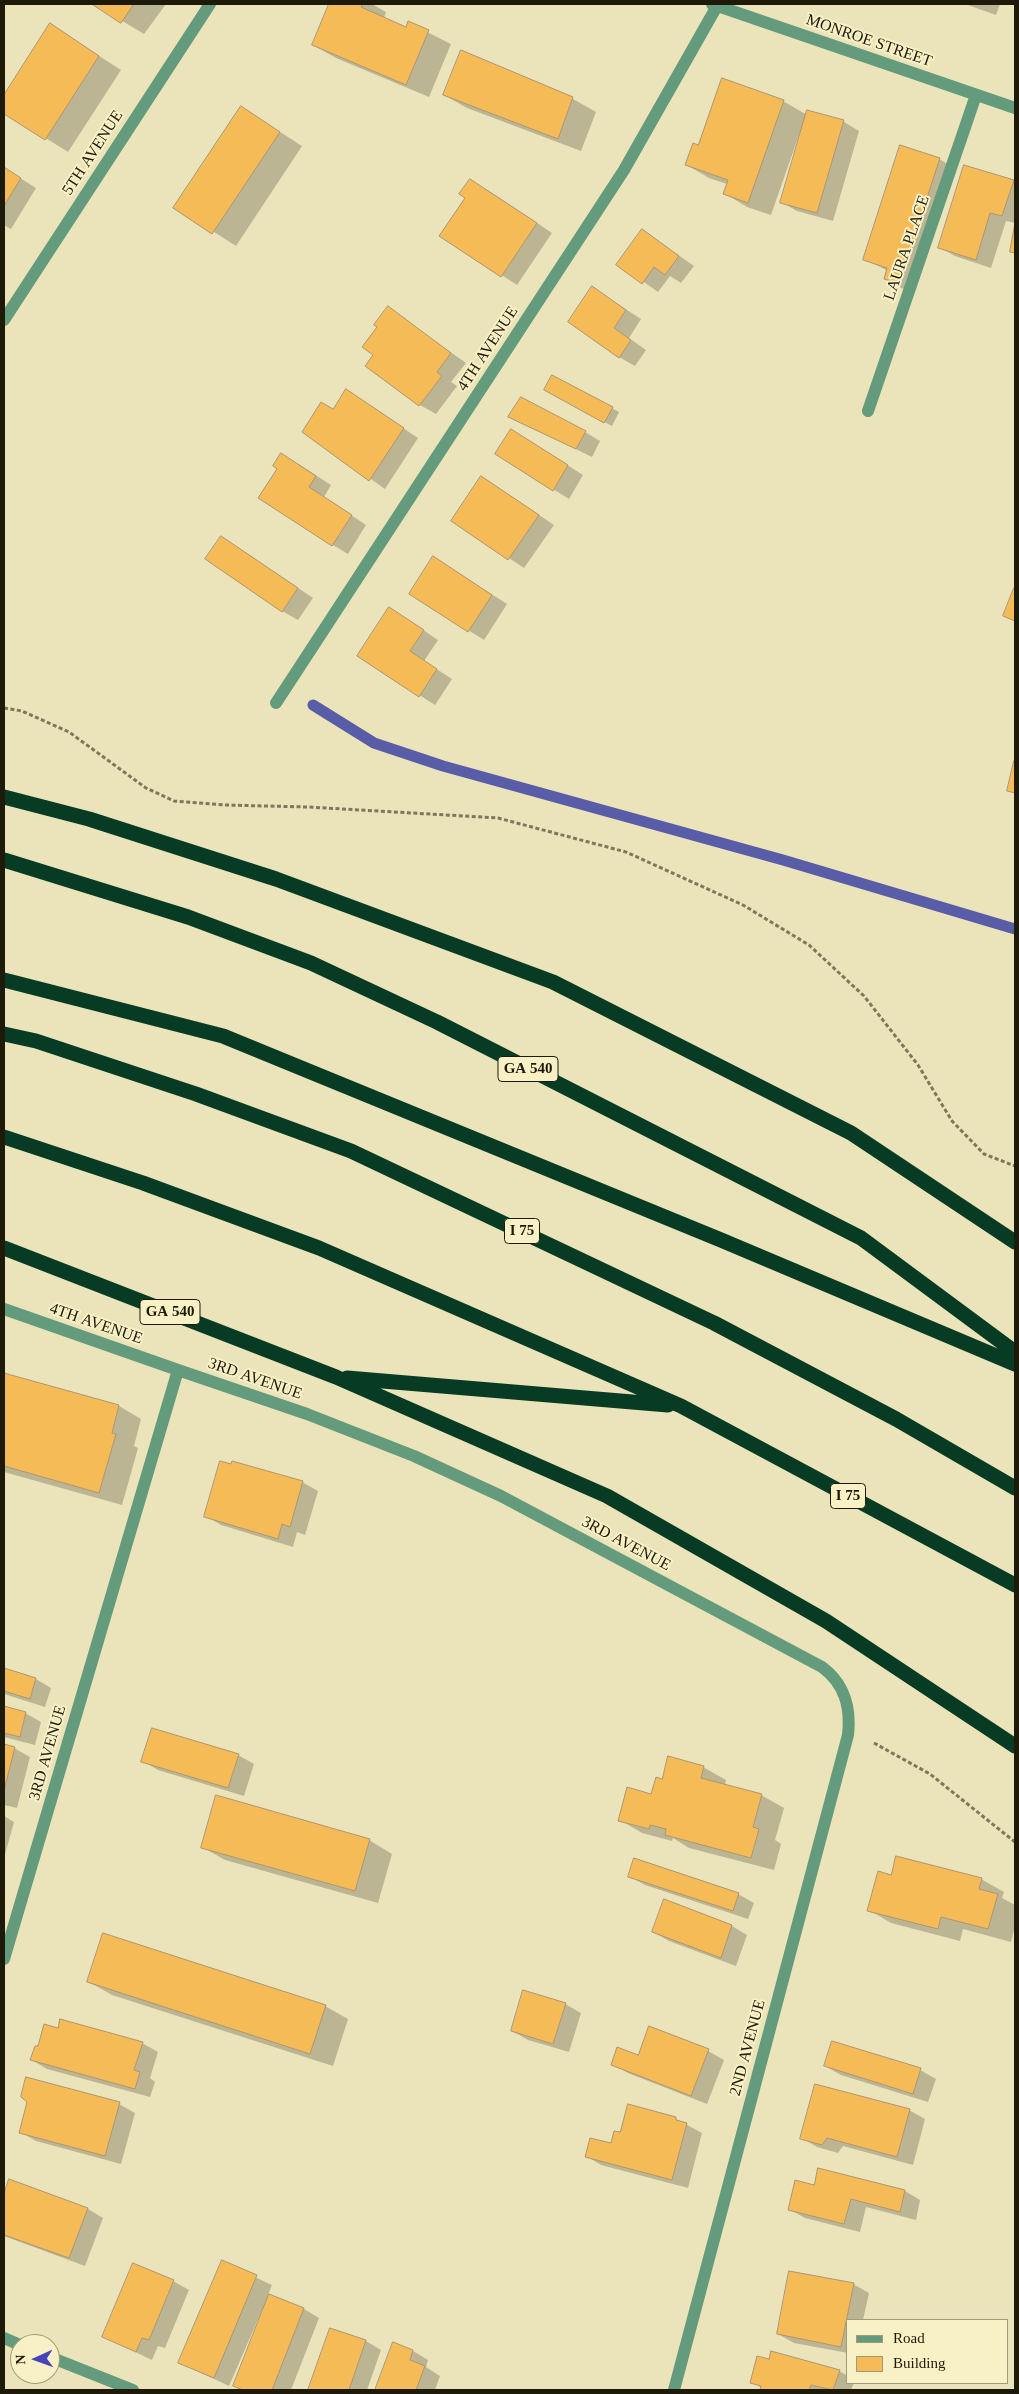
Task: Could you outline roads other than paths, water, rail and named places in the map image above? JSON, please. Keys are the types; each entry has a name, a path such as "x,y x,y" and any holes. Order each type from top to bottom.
{"highway":[{"path":"4,797 89,819 276,879 553,982 851,1133 1015,1242"},
{"name":"GA 540","path":"4,860 188,918 311,963 437,1022 862,1238 1015,1352"},
{"path":"4,980 223,1036 721,1240 1015,1364"},
{"name":"I 75","path":"4,1034 36,1041 196,1094 351,1151 714,1323 896,1419 1015,1488"},
{"name":"I 75","path":"4,1137 143,1183 319,1248 681,1406 1015,1585"},
{"name":"GA 540","path":"4,1248 336,1377 681,1406"},
{"path":"336,1377 607,1496 826,1621 1015,1746"}],"street":[{"name":"5TH AVENUE","path":"4,320 210,4"},
{"name":"MONROE STREET","path":"715,5 1015,108"},
{"name":"4TH AVENUE","path":"276,703 624,170 715,5"},
{"name":"LAURA PLACE","path":"868,411 976,95"},
{"name":"4TH AVENUE","path":"4,1309 178,1370"},
{"name":"3RD AVENUE","path":"4,1960 178,1370 307,1414 414,1456 501,1496 822,1667 840,1685 848,1713"},
{"name":"2ND AVENUE","path":"674,2390 846,1744 848,1713"},
{"path":"60,2362 133,2390"}],"waterway":[{"path":"313,705 374,743 443,766 783,860 1015,929"}]}
